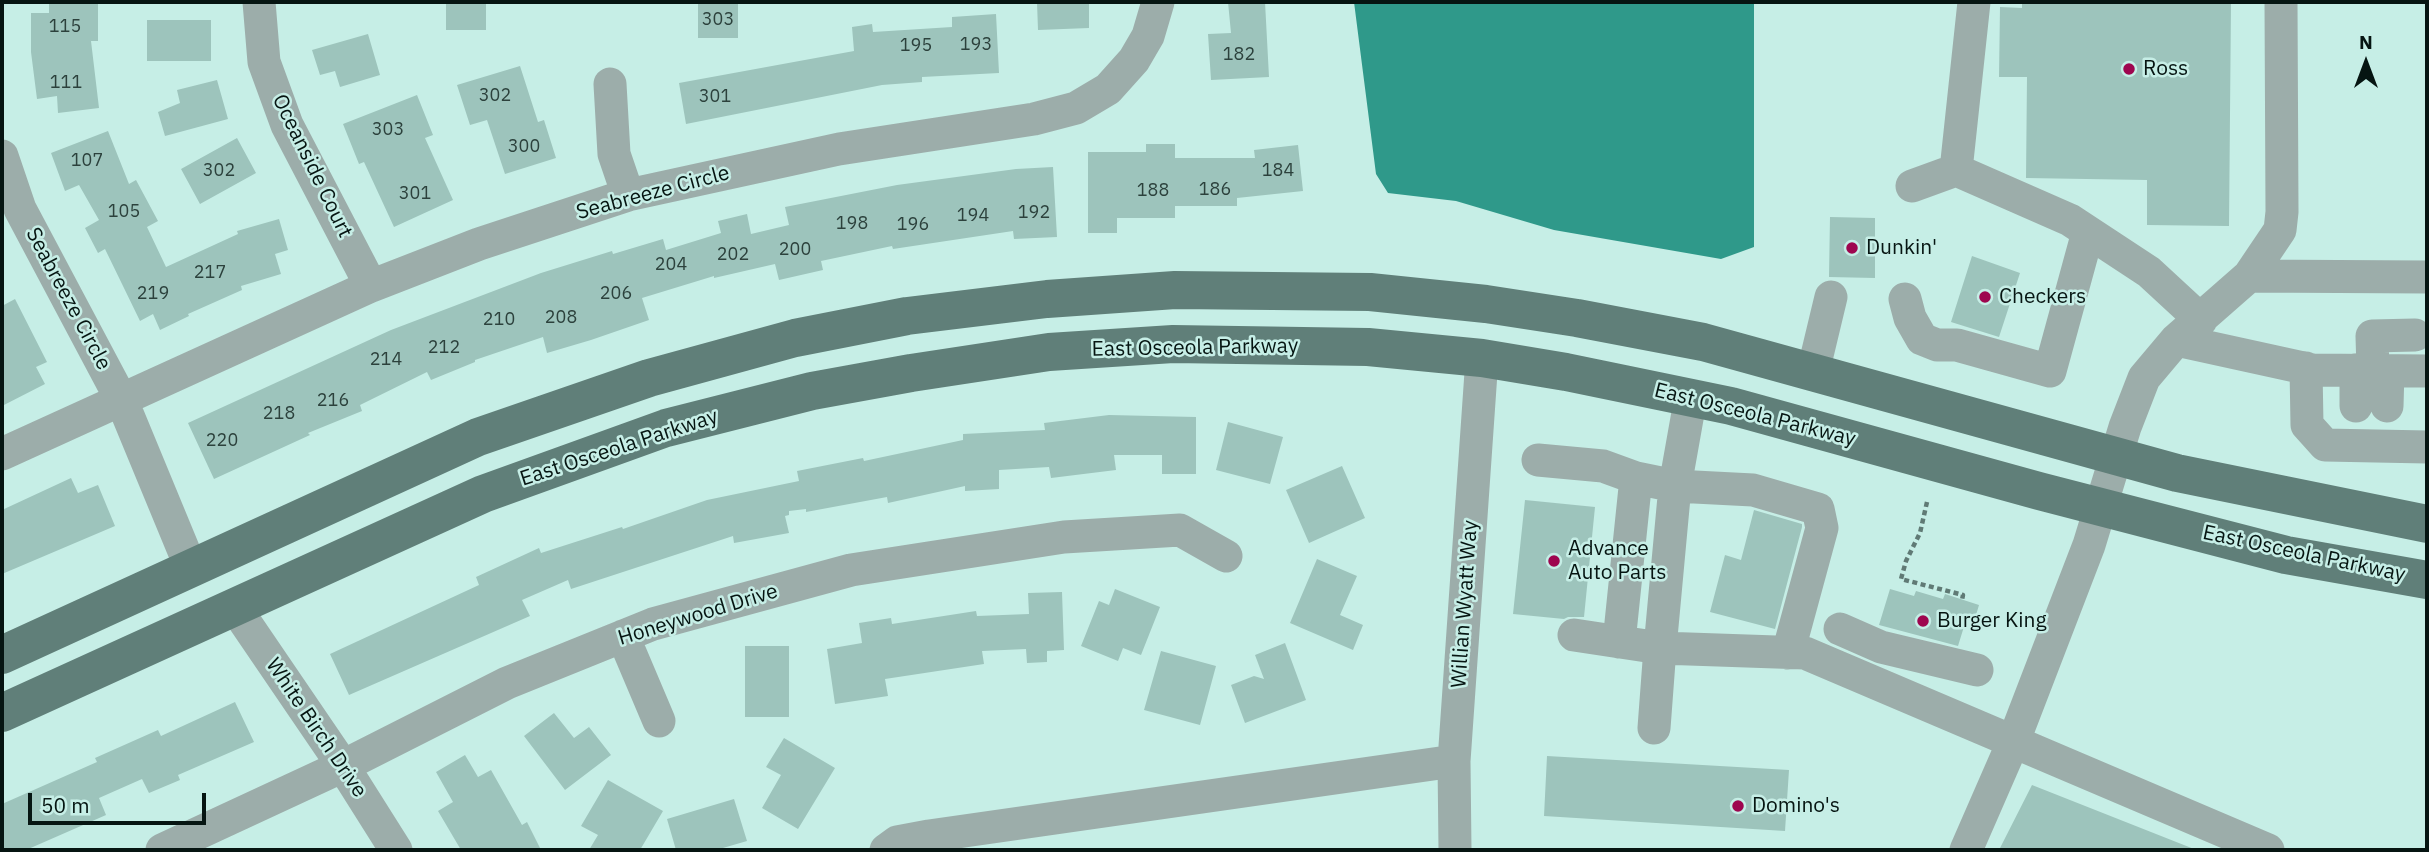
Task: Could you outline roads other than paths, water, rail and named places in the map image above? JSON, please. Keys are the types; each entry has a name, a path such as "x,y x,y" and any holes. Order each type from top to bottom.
{"main road":[{"path":"2,655 478,438 649,378 795,338 907,316 1047,299 1175,290 1370,292 1486,304 1577,318 1703,342 2116,458 2284,496 2427,524"},
{"name":"East Osceola Parkway","path":"2,713 484,494 666,428 812,391 1049,352 1173,344 1368,347 1482,358 1691,396 2286,555 2427,580"},
{"path":"234,606 234,590 242,575 285,524"},
{"path":"136,653 184,598 193,577 191,568"}],"street":[{"name":"Oceanside Court","path":"259,2 264,62 287,125 371,286"},
{"name":"Seabreeze Circle","path":"122,401 371,286 479,244 628,195 839,149 1034,119 1076,108 1108,89 1134,60 1148,36 1158,2"},
{"path":"1956,170 1974,2"},
{"path":"1966,850 2014,740 2102,507 2144,378 2176,340 2249,276 2280,230 2283,212 2281,2"},
{"path":"610,83 614,154 628,195"},
{"name":"Seabreeze Circle","path":"2,156 20,209 122,401 191,568"},
{"path":"1912,186 1956,170 2070,220 2149,272 2201,320"},
{"path":"1905,299 1910,318 1922,339 1937,345 1957,345 2050,371 2088,232"},
{"path":"2249,276 2427,277"},
{"path":"1813,372 1831,298"},
{"path":"2371,427 2372,336 2415,335"},
{"path":"2176,340 2313,370 2427,371"},
{"name":"Willian Wyatt Way","path":"1455,850 1454,761 1482,358"},
{"path":"2306,368 2307,425 2325,445 2371,427 2427,447"},
{"path":"1654,728 1675,486 1691,396"},
{"path":"2,454 122,401"},
{"path":"1538,460 1603,466 1636,478 1675,486 1753,491 1818,509 1822,528 1788,653"},
{"path":"1619,642 1636,478"},
{"name":"Honeywood Drive","path":"162,850 344,766 507,683 653,624 851,570 1064,537 1180,530 1226,556"},
{"name":"White Birch Drive","path":"234,606 344,766 396,850"},
{"path":"1840,629 1881,647 1977,670"},
{"path":"1574,635 1660,648 1805,653 2268,850"},
{"path":"623,636 659,721"},
{"path":"886,850 897,842 929,836 1454,761"}],"place":[{"name":"Ross","path":"2129,69"},
{"name":"Dunkin'","path":"1852,248"},
{"name":"Checkers","path":"1985,297"},
{"name":"Advance Auto Parts","path":"1554,561"},
{"name":"Burger King","path":"1923,621"},
{"name":"Domino's","path":"1738,806"}]}
